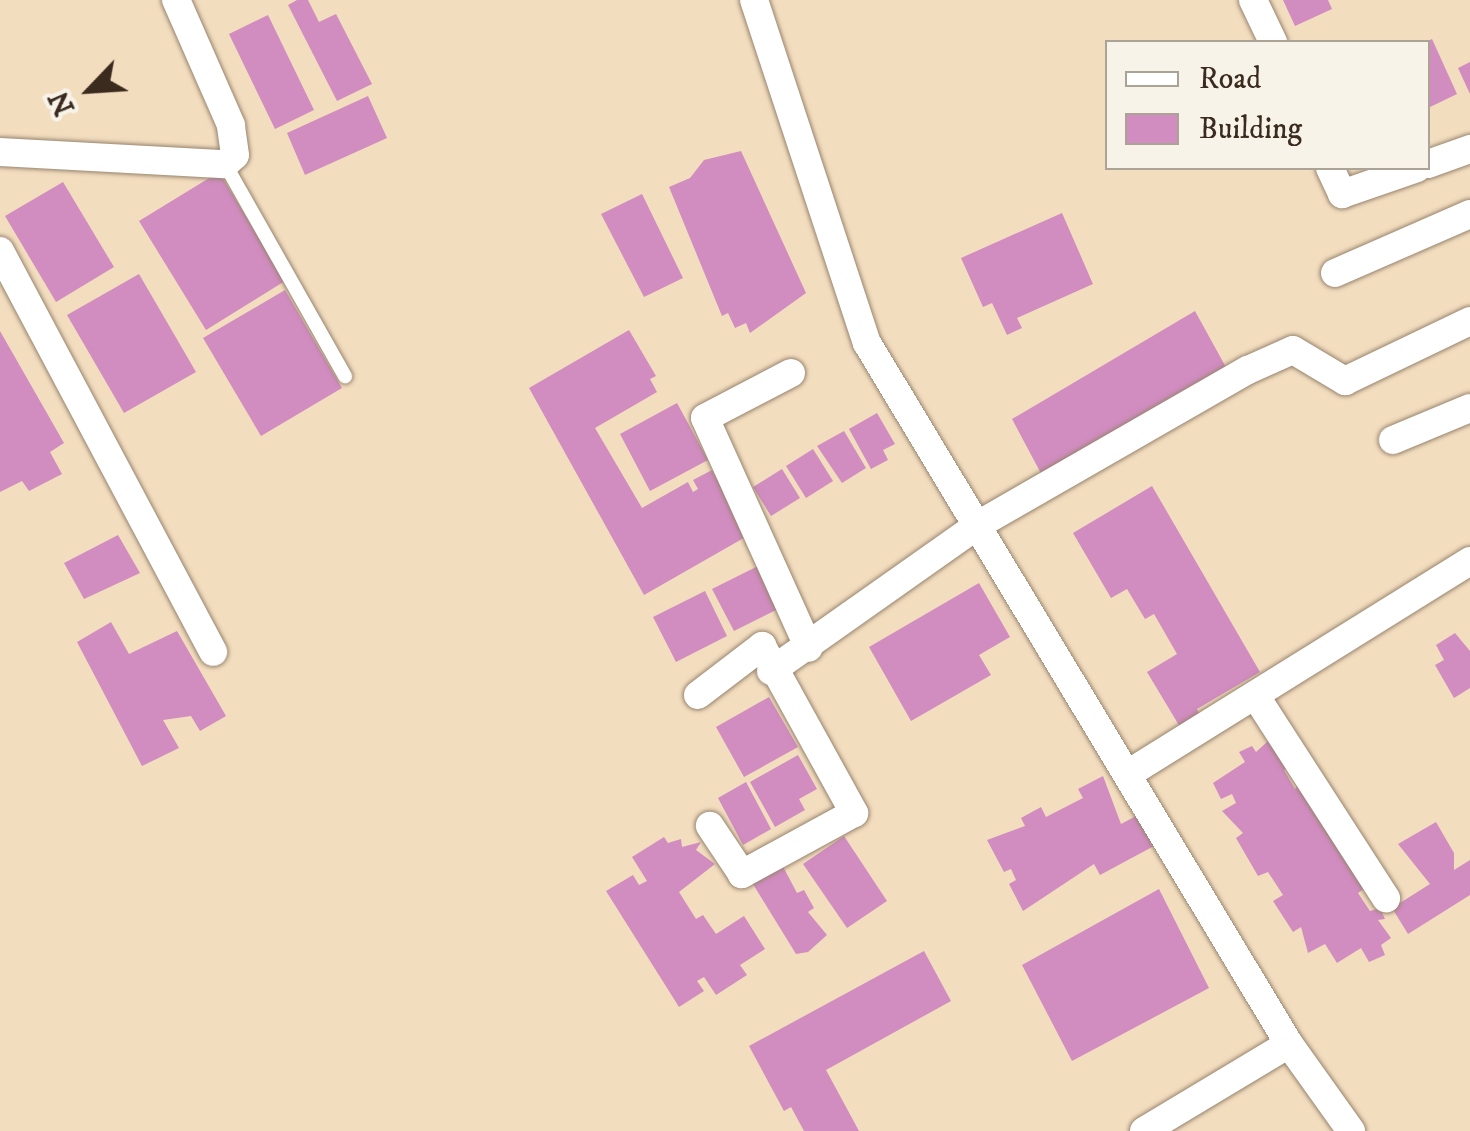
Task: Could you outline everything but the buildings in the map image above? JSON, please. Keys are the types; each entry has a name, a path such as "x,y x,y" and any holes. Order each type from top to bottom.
{"street":[{"path":"0,152 225,164 235,155 231,124 176,0"},
{"path":"754,0 867,343 1131,772 1289,1044 1351,1131"},
{"path":"1254,0 1272,40"},
{"path":"1430,163 1470,149"},
{"path":"1331,170 1342,194 1411,170"},
{"path":"1335,273 1470,214"},
{"path":"0,251 213,652"},
{"path":"771,670 809,648 978,526 1293,350 1345,381 1470,322"},
{"path":"791,373 705,418 809,648"},
{"path":"1393,440 1470,408"},
{"path":"1131,772 1470,561"},
{"path":"698,695 762,646 771,670 854,813 742,874 710,826"},
{"path":"1255,695 1386,898"},
{"path":"1144,1131 1289,1044"}],"lane":[{"path":"225,164 345,376"}]}
